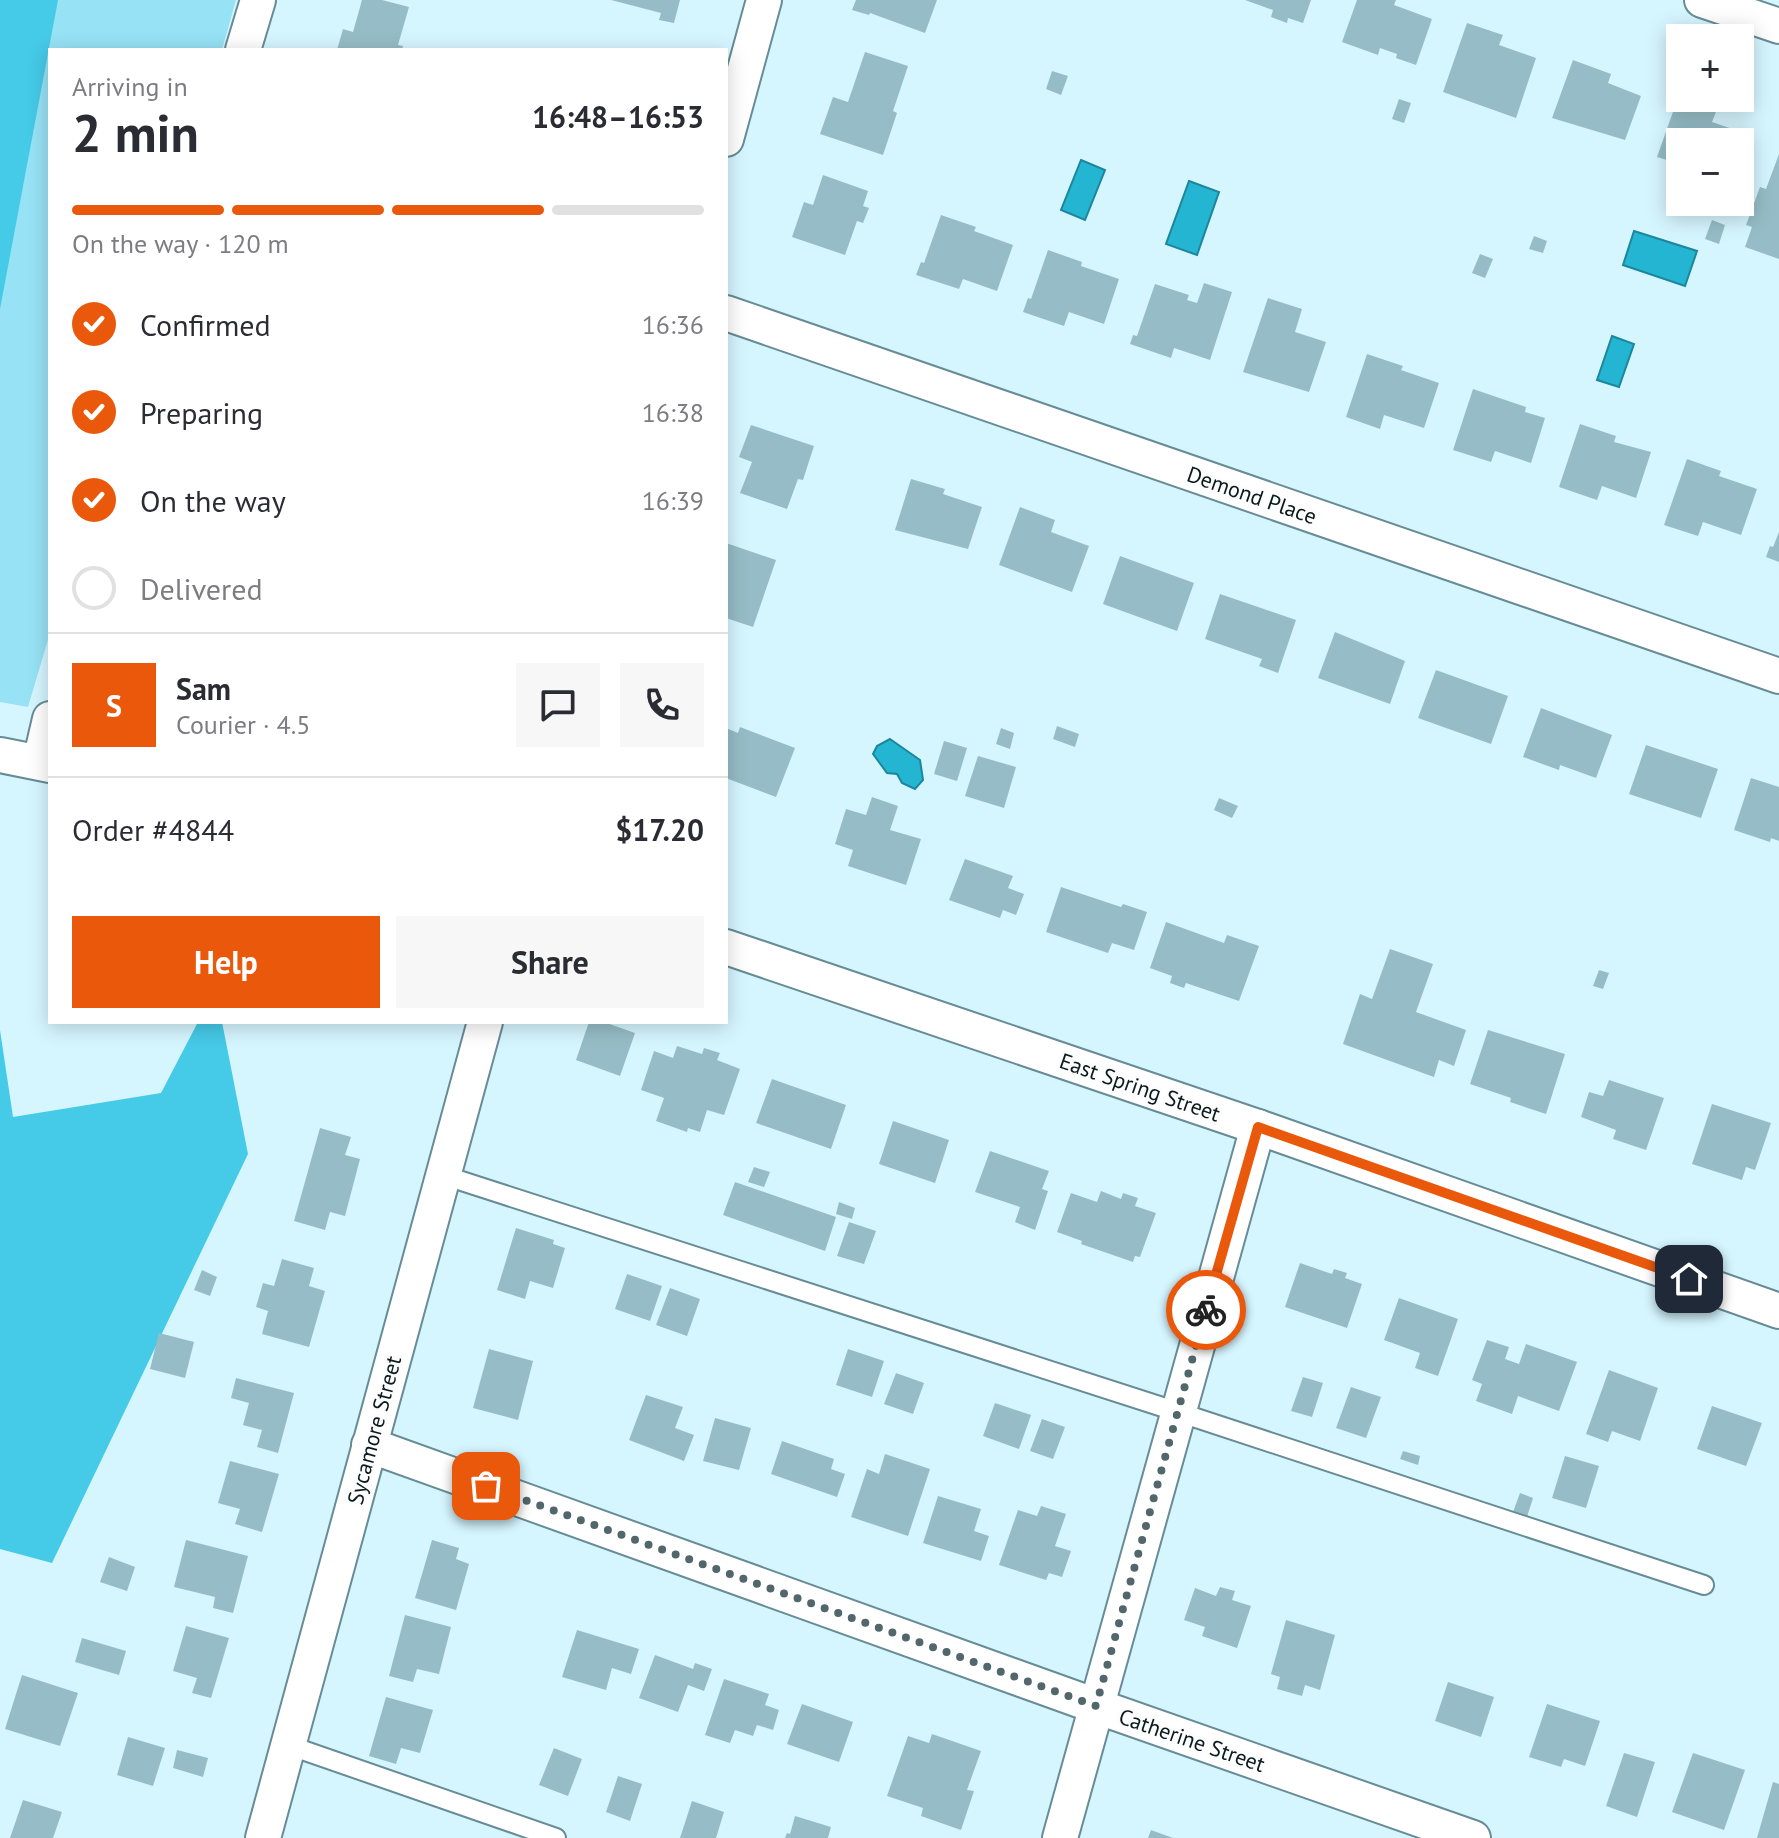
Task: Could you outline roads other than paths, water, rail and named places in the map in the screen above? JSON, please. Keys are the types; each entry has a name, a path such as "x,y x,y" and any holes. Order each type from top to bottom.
{"street":[{"path":"244,48 258,0"},
{"path":"728,132 764,0"},
{"path":"1702,0 1779,26"},
{"name":"Demond Place","path":"728,314 1779,676"},
{"path":"0,755 45,763 48,737"},
{"name":"East Spring Street","path":"728,948 1258,1127 1779,1311"},
{"name":"Sycamore Street","path":"263,1838 484,1024"},
{"path":"1060,1838 1258,1127"},
{"name":"Catherine Street","path":"369,1445 1473,1838"}],"lane":[{"path":"443,1175 1704,1585"},
{"path":"288,1745 556,1838"}]}
